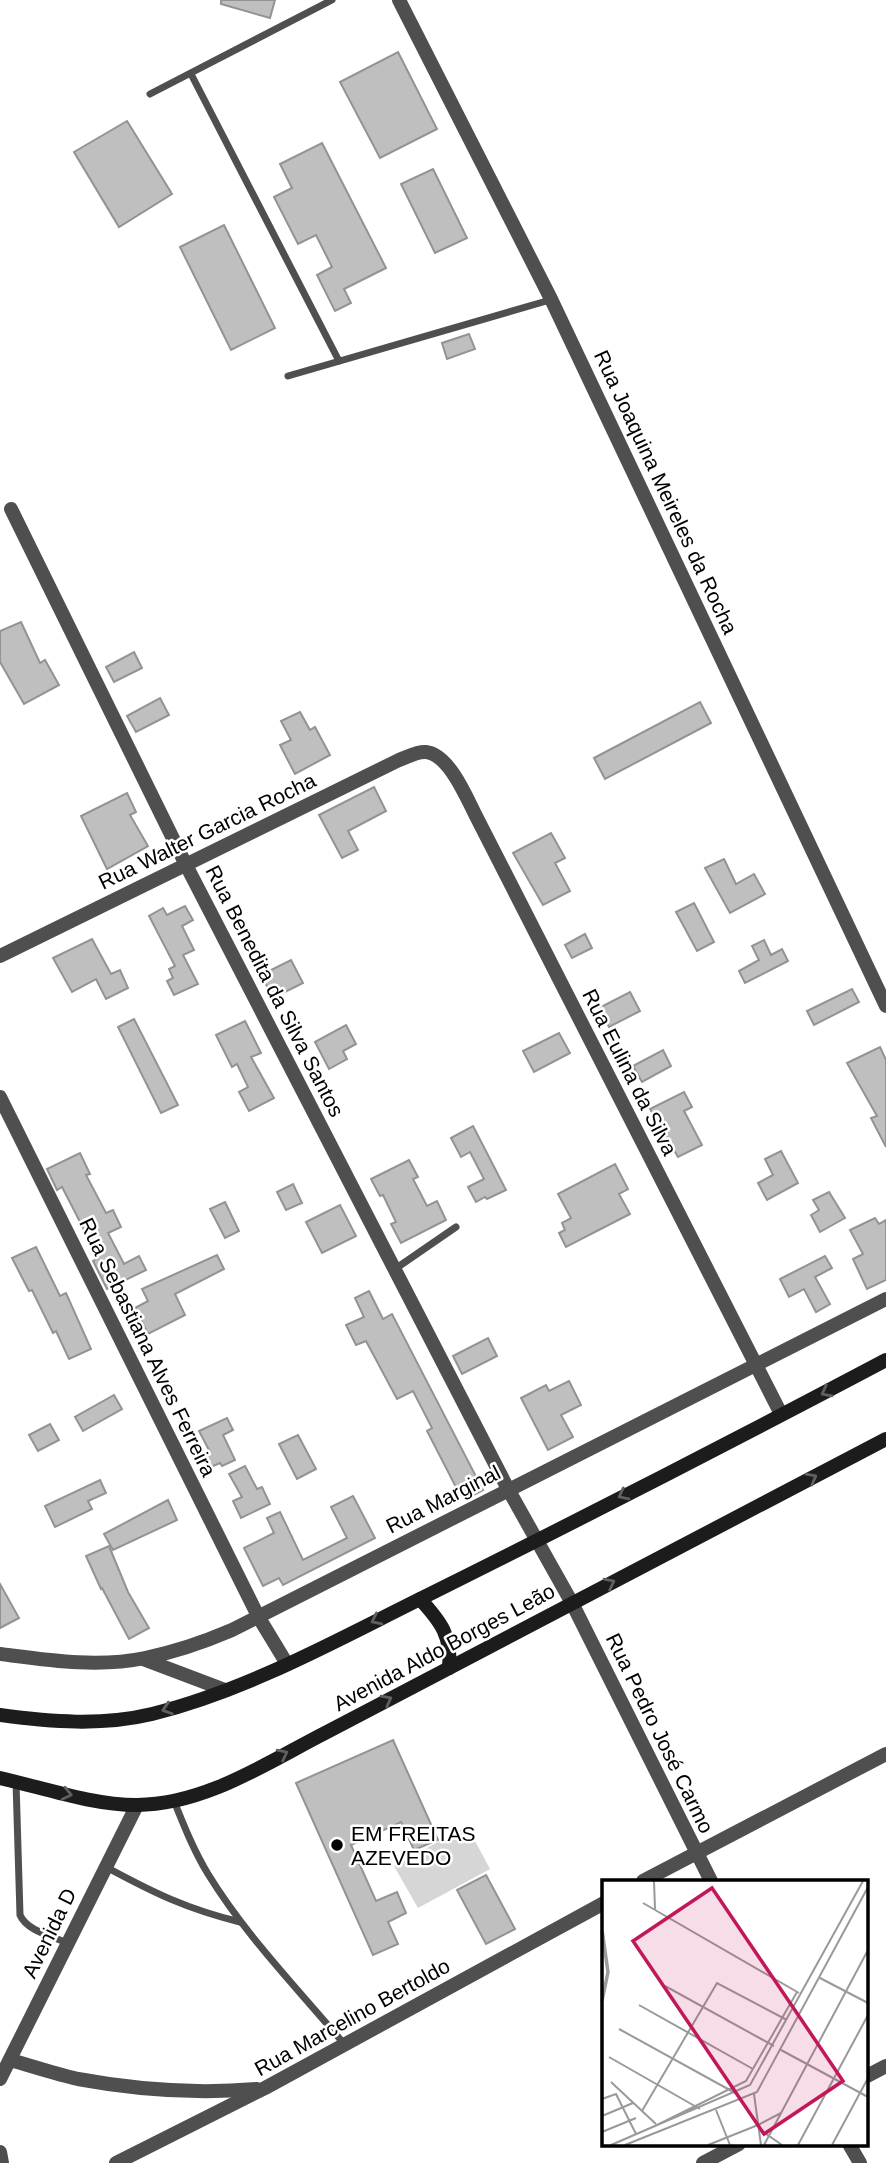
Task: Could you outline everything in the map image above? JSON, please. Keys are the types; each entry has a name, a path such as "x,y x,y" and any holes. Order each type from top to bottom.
{"street":[{"name":"Rua Joaquina Meireles da Rocha","path":"399,0 551,299 886,1006"},
{"name":"Rua Benedita da Silva Santos","path":"10,509 185,863 508,1489 537,1539"},
{"name":"Rua Walter Garcia Rocha","path":"0,956 399,760 418,753 434,755"},
{"name":"Rua Eulina da Silva","path":"434,755 453,773 477,818 781,1414"},
{"name":"Rua Sebastiana Alves Ferreira","path":"0,1097 258,1616 288,1664"},
{"name":"Rua Marginal","path":"0,1654 52,1661 143,1659 204,1641 886,1299"},
{"path":"2,1714 55,1722 131,1718 225,1690 288,1664 420,1599 886,1360"},
{"name":"Avenida Aldo Borges Leão","path":"0,1778 101,1801 137,1805 191,1797 236,1778 886,1439"},
{"name":"Rua Pedro José Carmo","path":"537,1539 572,1603 710,1880"},
{"path":"420,1599 447,1635 451,1649 449,1668"},
{"path":"143,1659 225,1690"},
{"path":"645,1880 886,1754"},
{"name":"Avenida D","path":"0,2079 137,1805"},
{"name":"Rua Marcelino Bertoldo","path":"116,2163 265,2088 602,1904"},
{"path":"6,2063 77,2078 170,2091 222,2092 265,2088"},
{"path":"868,2075 886,2066"},
{"path":"703,2163 735,2146"},
{"path":"850,2146 860,2163"},
{"path":"0,2152 2,2163"}],"lane":[{"path":"150,94 332,0"},
{"path":"191,74 339,361"},
{"path":"288,376 551,299"},
{"path":"395,1269 456,1227"},
{"path":"16,1782 20,1914 24,1922 32,1927 67,1943"},
{"path":"174,1801 193,1848 241,1922 345,2045"},
{"path":"105,1866 185,1907 241,1922"}],"shaded area":[{"name":"EM FREITAS AZEVEDO","path":"467,1826 490,1869 418,1908 394,1866"}],"building":[{"path":"221,0 275,0 270,18 221,4"},
{"path":"398,52 437,129 380,158 340,82"},
{"path":"127,121 172,194 119,227 74,152"},
{"path":"322,143 386,268 344,289 351,303 335,311 317,275 332,267 316,235 298,244 274,197 292,188 280,164"},
{"path":"433,169 467,238 435,253 401,184"},
{"path":"224,225 275,328 231,350 180,247"},
{"path":"469,334 475,349 447,359 442,343"},
{"path":"21,622 40,663 45,660 59,685 24,704 0,662 0,631"},
{"path":"134,652 142,668 114,682 106,667"},
{"path":"160,698 169,715 136,732 127,716"},
{"path":"700,702 711,723 605,779 594,758"},
{"path":"300,712 310,730 315,727 330,755 295,774 280,745 291,740 281,721"},
{"path":"374,787 386,811 348,831 358,850 342,858 319,815"},
{"path":"127,793 136,812 130,815 148,846 107,869 81,816"},
{"path":"551,833 565,858 555,863 570,891 543,905 513,853"},
{"path":"724,859 736,884 754,874 765,894 730,913 705,868"},
{"path":"694,903 714,942 697,951 676,912"},
{"path":"185,906 193,920 182,926 194,950 183,955 198,984 174,995 167,981 173,978 169,969 175,966 149,916 163,908 167,915"},
{"path":"585,934 592,948 572,958 565,945"},
{"path":"92,939 111,974 120,970 128,988 106,999 96,979 72,992 53,958"},
{"path":"764,940 771,955 782,949 788,961 745,983 739,971 759,960 752,946"},
{"path":"291,960 303,983 273,998 261,975"},
{"path":"852,989 859,1002 814,1025 807,1011"},
{"path":"630,992 640,1011 609,1027 599,1008"},
{"path":"134,1019 178,1105 161,1113 118,1027"},
{"path":"245,1021 261,1053 251,1057 274,1098 249,1111 239,1092 248,1087 237,1064 232,1067 216,1035"},
{"path":"346,1025 356,1044 343,1051 347,1059 329,1069 315,1042"},
{"path":"559,1033 570,1053 534,1072 523,1051"},
{"path":"880,1047 886,1060 886,1147 871,1118 877,1116 847,1063"},
{"path":"663,1050 671,1066 642,1082 633,1066"},
{"path":"684,1092 692,1107 684,1111 702,1145 678,1157 650,1109"},
{"path":"473,1126 506,1190 476,1202 468,1187 484,1179 470,1152 461,1157 451,1138"},
{"path":"781,1151 798,1183 767,1200 758,1183 773,1175 765,1159"},
{"path":"80,1153 90,1174 86,1175 106,1213 113,1210 121,1227 108,1233 124,1264 139,1256 146,1270 107,1289 93,1261 98,1258 76,1214 62,1187 57,1190 47,1169"},
{"path":"409,1160 418,1177 413,1179 427,1206 437,1201 446,1220 401,1243 391,1224 396,1222 383,1195 380,1196 371,1179"},
{"path":"615,1164 628,1189 619,1194 630,1214 566,1247 559,1233 565,1230 562,1223 571,1218 558,1194"},
{"path":"293,1184 302,1203 286,1210 277,1192"},
{"path":"829,1192 845,1218 820,1232 811,1215 819,1210 813,1200"},
{"path":"225,1202 239,1231 225,1238 210,1209"},
{"path":"340,1205 356,1236 322,1253 306,1222"},
{"path":"875,1218 879,1224 886,1220 886,1280 867,1289 853,1259 863,1254 850,1230"},
{"path":"36,1247 60,1296 66,1293 91,1349 69,1359 56,1331 53,1333 32,1290 29,1291 12,1258"},
{"path":"217,1255 224,1269 175,1294 185,1315 148,1334 135,1308 148,1301 142,1289"},
{"path":"825,1256 832,1268 815,1277 830,1304 816,1312 804,1289 789,1297 780,1279"},
{"path":"369,1291 383,1319 392,1314 483,1490 470,1497 467,1492 460,1495 427,1431 432,1428 413,1391 397,1399 366,1341 356,1345 346,1325 364,1317 355,1298"},
{"path":"488,1338 497,1356 462,1374 453,1356"},
{"path":"569,1381 581,1405 561,1415 573,1437 548,1450 521,1398 546,1385 549,1391"},
{"path":"114,1395 122,1409 83,1431 75,1417"},
{"path":"227,1418 233,1430 223,1435 235,1460 222,1466 220,1463 211,1467 205,1454 210,1452 199,1431"},
{"path":"50,1424 59,1440 38,1451 29,1435"},
{"path":"298,1435 316,1469 297,1479 279,1444"},
{"path":"245,1466 257,1489 262,1487 270,1504 241,1518 233,1501 242,1497 229,1474"},
{"path":"100,1480 106,1493 88,1501 92,1509 55,1527 45,1506"},
{"path":"353,1496 375,1538 283,1585 279,1578 263,1586 244,1548 274,1533 267,1518 280,1512 303,1560 347,1538 331,1507"},
{"path":"168,1500 177,1520 113,1550 104,1534"},
{"path":"109,1546 128,1592 149,1628 129,1639 86,1556"},
{"path":"0,1584 19,1618 0,1628"},
{"name":"EM FREITAS AZEVEDO","path":"393,1740 438,1840 414,1850 401,1822 351,1845 376,1901 397,1892 406,1913 388,1922 398,1944 373,1955 296,1783"},
{"name":"EM FREITAS AZEVEDO","path":"486,1875 515,1929 486,1944 457,1890"}],"place":[{"name":"EM FREITAS AZEVEDO","path":"337,1845"}]}
